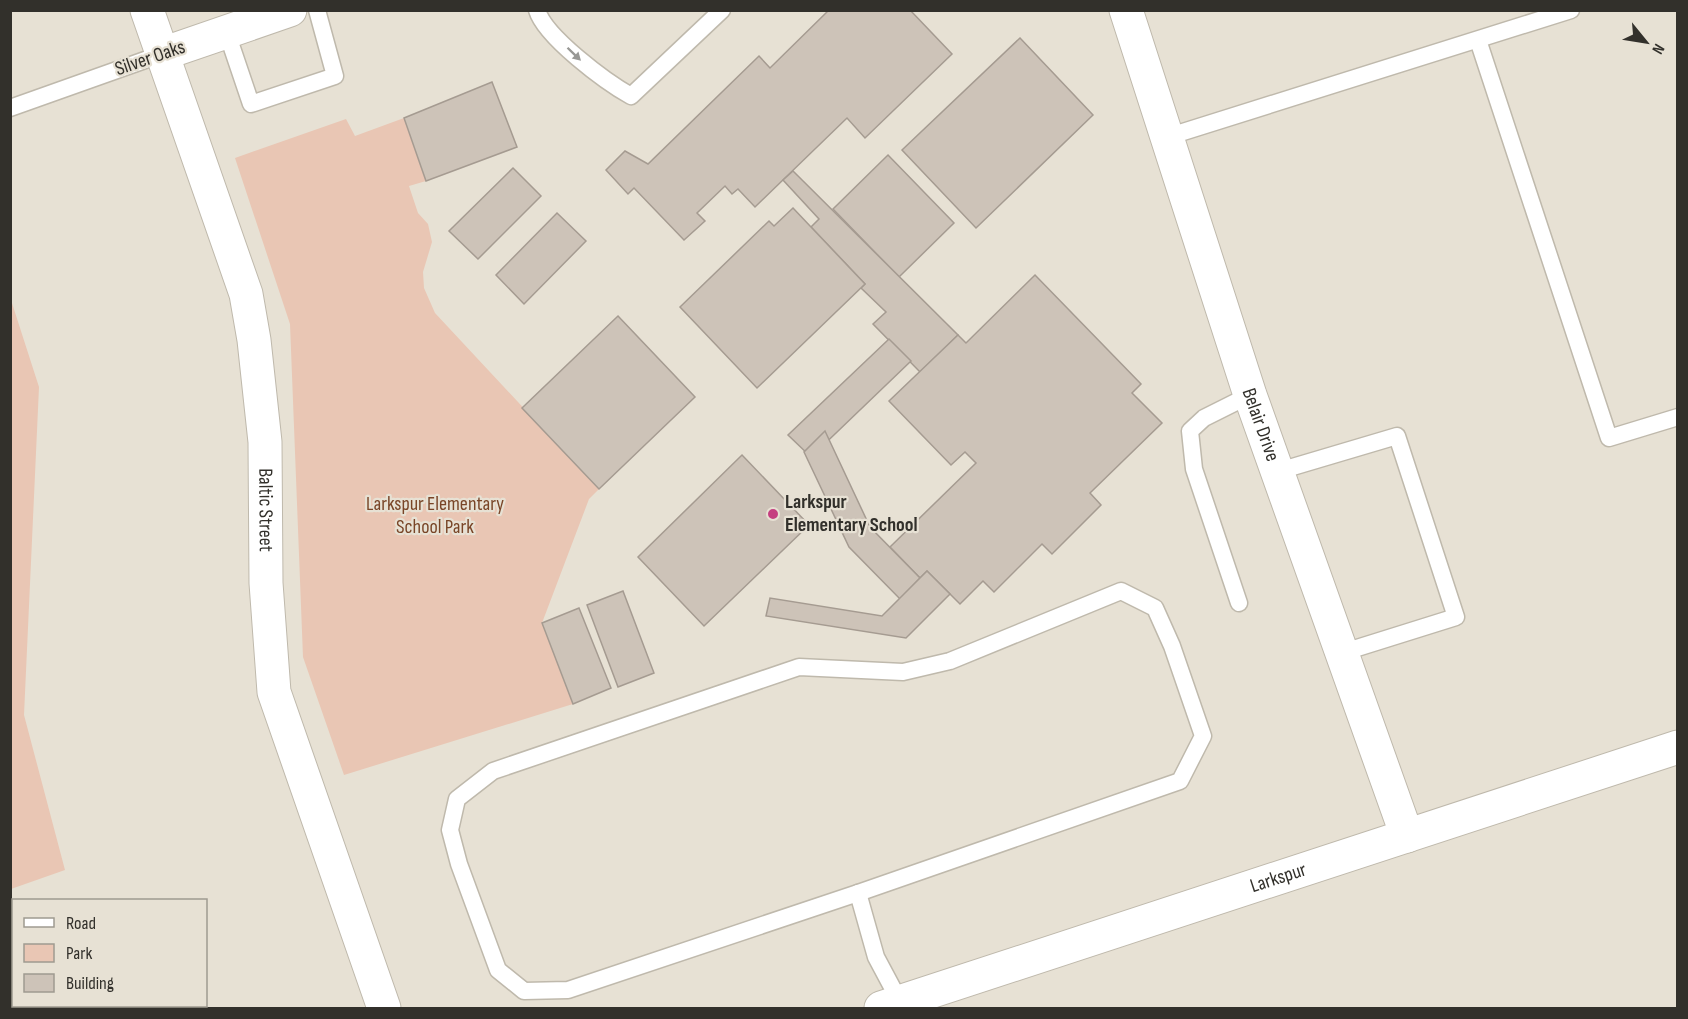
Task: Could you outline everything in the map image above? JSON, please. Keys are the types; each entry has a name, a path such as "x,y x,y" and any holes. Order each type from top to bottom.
{"street":[{"name":"Baltic Street","path":"147,10 248,305 265,442 266,583 274,692 384,1008"},
{"name":"Silver Oaks","path":"162,54 290,10"},
{"name":"Belair Drive","path":"1126,10 1250,395 1279,471 1407,836"},
{"name":"Larkspur","path":"894,1006 1677,747"}],"lane":[{"path":"227,33 250,104 335,76 317,10"},
{"path":"537,10 540,21 586,65 631,96 722,10"},
{"path":"1167,137 1571,10"},
{"path":"1478,40 1609,438 1677,417"},
{"name":"Silver Oaks","path":"10,108 162,54"},
{"path":"1239,603 1194,469 1190,432 1204,418 1250,395"},
{"path":"1279,471 1397,436 1456,616 1341,653"},
{"path":"1121,591 1155,608 1172,646 1203,736 1180,781 858,893 568,990 524,991 498,970 459,864 450,830 457,799 493,771 798,667 903,672 950,661 1121,591"},
{"path":"858,893 876,957 894,1006"}],"green space":[{"name":"Larkspur Elementary School Park","path":"404,118 426,181 409,186 418,213 428,224 432,242 423,272 424,288 435,313 599,489 589,499 542,623 573,704 344,775 303,657 290,324 235,158 346,119 355,136"},
{"path":"11,300 39,387 24,715 65,870 11,889"}],"building":[{"path":"829,10 910,10 952,54 865,138 847,118 755,207 738,189 732,194 725,186 697,213 705,221 684,240 634,188 628,194 606,170 625,151 648,164 759,56 770,68"},
{"path":"1020,38 1093,115 976,228 902,150"},
{"path":"492,82 517,147 426,181 404,118"},
{"path":"888,155 954,223 899,277 833,209"},
{"path":"513,168 541,196 478,259 449,231"},
{"path":"793,171 958,335 920,372 873,324 886,312 861,288 865,284 811,227 819,219 783,180"},
{"path":"793,208 865,284 757,388 680,307 769,221 774,226"},
{"path":"557,213 586,241 524,304 496,275"},
{"path":"1035,275 1141,384 1132,393 1162,423 1090,493 1101,505 1052,554 1042,544 994,592 983,581 960,604 927,571 920,578 890,547 976,463 965,452 951,465 889,401 958,335 966,343"},
{"path":"618,316 695,397 599,489 522,408"},
{"path":"889,339 911,361 811,457 788,435"},
{"path":"825,431 870,527 920,578 900,599 849,547 804,452"},
{"path":"742,455 809,525 704,626 638,557"},
{"path":"927,571 950,594 906,638 766,616 770,598 882,616"},
{"path":"623,591 654,673 618,687 587,605"},
{"path":"579,608 611,688 573,704 542,623"}],"place":[{"name":"Larkspur Elementary School","path":"773,514"}]}
